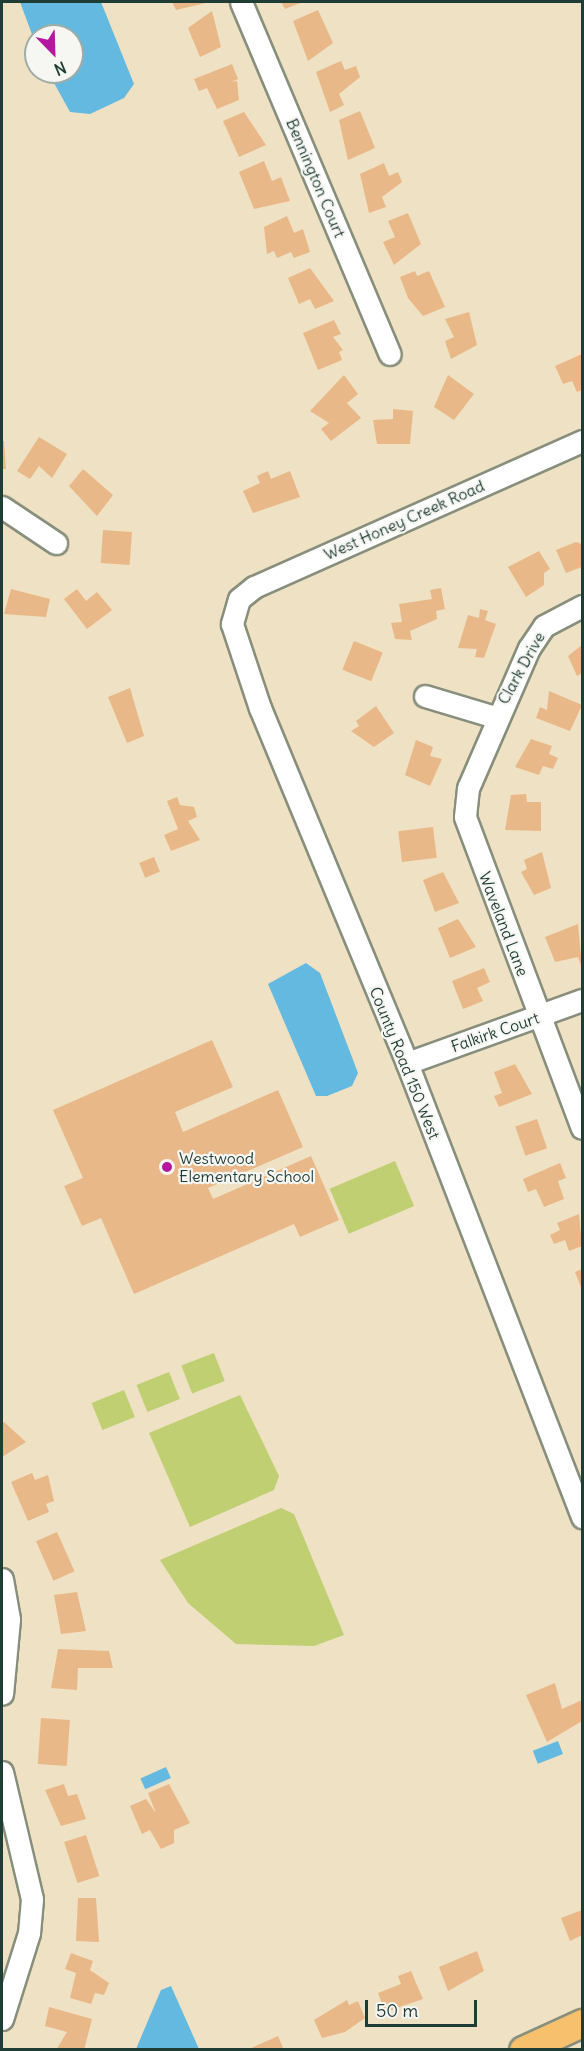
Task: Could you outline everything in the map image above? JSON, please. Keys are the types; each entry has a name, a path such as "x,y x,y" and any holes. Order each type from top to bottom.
{"main road":[{"path":"523,2049 582,2023"}],"street":[{"name":"Bennington Court","path":"241,2 390,354"},
{"name":"West Honey Creek Road","path":"234,609 262,582 582,441"},
{"path":"2,507 56,543"},
{"name":"Clark Drive","path":"495,717 540,632 582,606"},
{"name":"County Road 150 West","path":"234,609 233,633 260,708 407,1063 582,1517"},
{"path":"425,696 495,717"},
{"name":"Waveland Lane","path":"495,717 468,788 466,824 582,1128"},
{"name":"Falkirk Court","path":"407,1063 582,1000"},
{"path":"2,1579 9,1618 2,1694"},
{"path":"2,1772 32,1899 29,1933 5,1996 2,2019"}],"green space":[{"path":"395,1161 414,1206 349,1234 330,1189"},
{"path":"214,1353 225,1381 192,1394 181,1366"},
{"path":"169,1372 180,1399 147,1412 137,1385"},
{"path":"124,1390 135,1417 102,1430 92,1403"},
{"path":"240,1395 279,1476 274,1490 190,1527 149,1433"},
{"path":"281,1508 294,1514 344,1635 314,1646 236,1644 188,1603 160,1560"}],"water":[{"path":"20,2 101,2 134,84 124,98 90,114 70,112 55,84 84,84 84,24 28,24"},
{"path":"306,963 320,973 358,1073 352,1086 327,1096 316,1096 268,984"},
{"path":"558,1741 563,1754 538,1764 533,1751"},
{"path":"166,1767 171,1778 145,1789 140,1778"},
{"path":"171,1986 199,2049 136,2049 161,1990"}],"building":[{"path":"172,2 210,2 176,10"},
{"path":"281,2 303,2 285,9"},
{"path":"318,10 333,43 308,61 293,21"},
{"path":"212,11 221,47 200,57 188,28"},
{"path":"341,61 345,70 356,66 360,77 339,94 344,105 330,112 316,72"},
{"path":"232,64 238,79 231,82 237,81 239,100 217,109 207,88 199,91 194,79"},
{"path":"360,111 375,148 348,160 339,120"},
{"path":"244,112 266,145 239,157 223,121"},
{"path":"264,161 272,181 281,177 290,201 254,209 239,172"},
{"path":"384,163 389,176 398,172 402,182 382,197 386,207 369,213 360,174"},
{"path":"408,213 421,244 394,265 383,242 395,237 388,221"},
{"path":"287,216 294,233 303,229 310,252 294,258 291,252 277,258 274,251 267,254 264,227"},
{"path":"310,268 334,301 315,309 310,299 299,304 288,278"},
{"path":"415,271 417,276 429,271 445,307 423,316 408,298 400,277"},
{"path":"469,312 477,345 451,359 445,341 454,337 445,319"},
{"path":"334,320 341,334 333,337 343,350 339,352 342,360 318,370 303,333"},
{"path":"582,354 582,390 577,392 572,381 563,384 555,366"},
{"path":"344,375 358,394 347,403 361,418 331,441 321,429 329,423 310,411"},
{"path":"448,375 474,394 454,420 434,407"},
{"path":"393,409 413,411 410,444 377,444 373,420 393,419"},
{"path":"39,437 67,454 52,478 39,466 30,479 17,471"},
{"path":"2,441 4,441 6,469 2,469"},
{"path":"83,469 113,495 97,516 69,486"},
{"path":"268,471 271,479 290,471 300,497 253,513 243,491 260,483 257,476"},
{"path":"103,530 132,532 130,565 101,563"},
{"path":"576,542 582,544 582,567 566,573 556,550"},
{"path":"539,551 550,569 544,573 544,585 526,597 508,567"},
{"path":"441,588 445,609 436,611 437,619 410,631 412,640 395,639 391,623 402,622 399,604 432,599 430,590"},
{"path":"11,589 50,599 46,617 4,614"},
{"path":"77,589 86,601 97,592 112,610 87,629 64,599"},
{"path":"480,609 488,611 485,620 496,624 484,658 475,657 477,649 458,648 468,615 479,618"},
{"path":"354,641 383,653 371,681 342,670"},
{"path":"582,645 582,673 577,676 568,656"},
{"path":"130,688 144,736 127,743 108,697"},
{"path":"549,691 582,705 570,731 536,718 540,707 547,710"},
{"path":"376,706 394,733 374,747 351,731 359,726 356,721"},
{"path":"531,739 552,746 549,754 558,758 553,769 543,766 539,775 515,767"},
{"path":"416,740 433,747 430,756 442,759 430,786 405,775"},
{"path":"526,794 527,802 541,802 541,831 505,830 511,795"},
{"path":"177,797 180,805 194,807 197,817 188,821 200,840 171,851 164,835 178,829 167,801"},
{"path":"433,827 437,858 402,862 398,831"},
{"path":"542,852 551,888 534,895 521,872 527,869 524,860"},
{"path":"154,857 160,872 145,878 139,863"},
{"path":"443,872 459,903 435,912 423,880"},
{"path":"458,919 476,947 450,958 438,928"},
{"path":"578,924 582,968 578,957 555,962 545,937"},
{"path":"484,968 490,982 477,988 483,1001 463,1009 452,981"},
{"name":"Westwood Elementary School","path":"212,1040 233,1087 175,1112 183,1132 278,1090 303,1147 208,1188 213,1199 311,1156 339,1220 300,1237 294,1224 134,1294 101,1218 82,1226 64,1186 83,1178 53,1110"},
{"path":"515,1064 532,1094 499,1107 494,1096 502,1093 494,1072"},
{"path":"537,1119 547,1148 525,1156 515,1126"},
{"path":"560,1163 566,1178 558,1181 564,1199 544,1207 536,1189 528,1192 523,1179"},
{"path":"579,1214 582,1246 569,1251 565,1240 554,1244 550,1235 560,1230 557,1223"},
{"path":"582,1269 582,1290 575,1272"},
{"path":"4,1422 26,1442 2,1457 2,1423"},
{"path":"32,1473 35,1480 48,1475 54,1501 46,1504 49,1512 28,1521 11,1482"},
{"path":"57,1532 74,1571 53,1581 36,1541"},
{"path":"77,1592 86,1631 61,1634 54,1595"},
{"path":"58,1649 109,1651 113,1668 78,1668 77,1690 51,1688"},
{"path":"555,1683 562,1709 582,1700 582,1721 547,1742 526,1695"},
{"path":"41,1718 70,1720 67,1766 38,1764"},
{"path":"64,1784 68,1796 77,1794 86,1819 61,1826 45,1790"},
{"path":"169,1784 190,1823 174,1830 174,1843 161,1849 150,1830 142,1834 130,1806 146,1799 156,1813 148,1793"},
{"path":"86,1835 99,1876 77,1883 64,1842"},
{"path":"78,1898 96,1898 99,1942 76,1941"},
{"path":"582,1910 582,1935 570,1941 561,1918"},
{"path":"477,1951 484,1971 448,1991 439,1967"},
{"path":"71,1953 93,1961 90,1970 109,1983 104,1995 95,1993 91,2004 70,1998 76,1973 65,1969"},
{"path":"411,1971 423,1999 385,2012 378,1993 401,1984 398,1976"},
{"path":"347,2000 349,2005 358,2001 365,2018 345,2032 322,2038 314,2020"},
{"path":"49,2007 92,2019 84,2050 56,2050 67,2032 45,2026"},
{"path":"278,2036 284,2050 247,2050"}],"place":[{"name":"Westwood Elementary School","path":"167,1167"}]}
